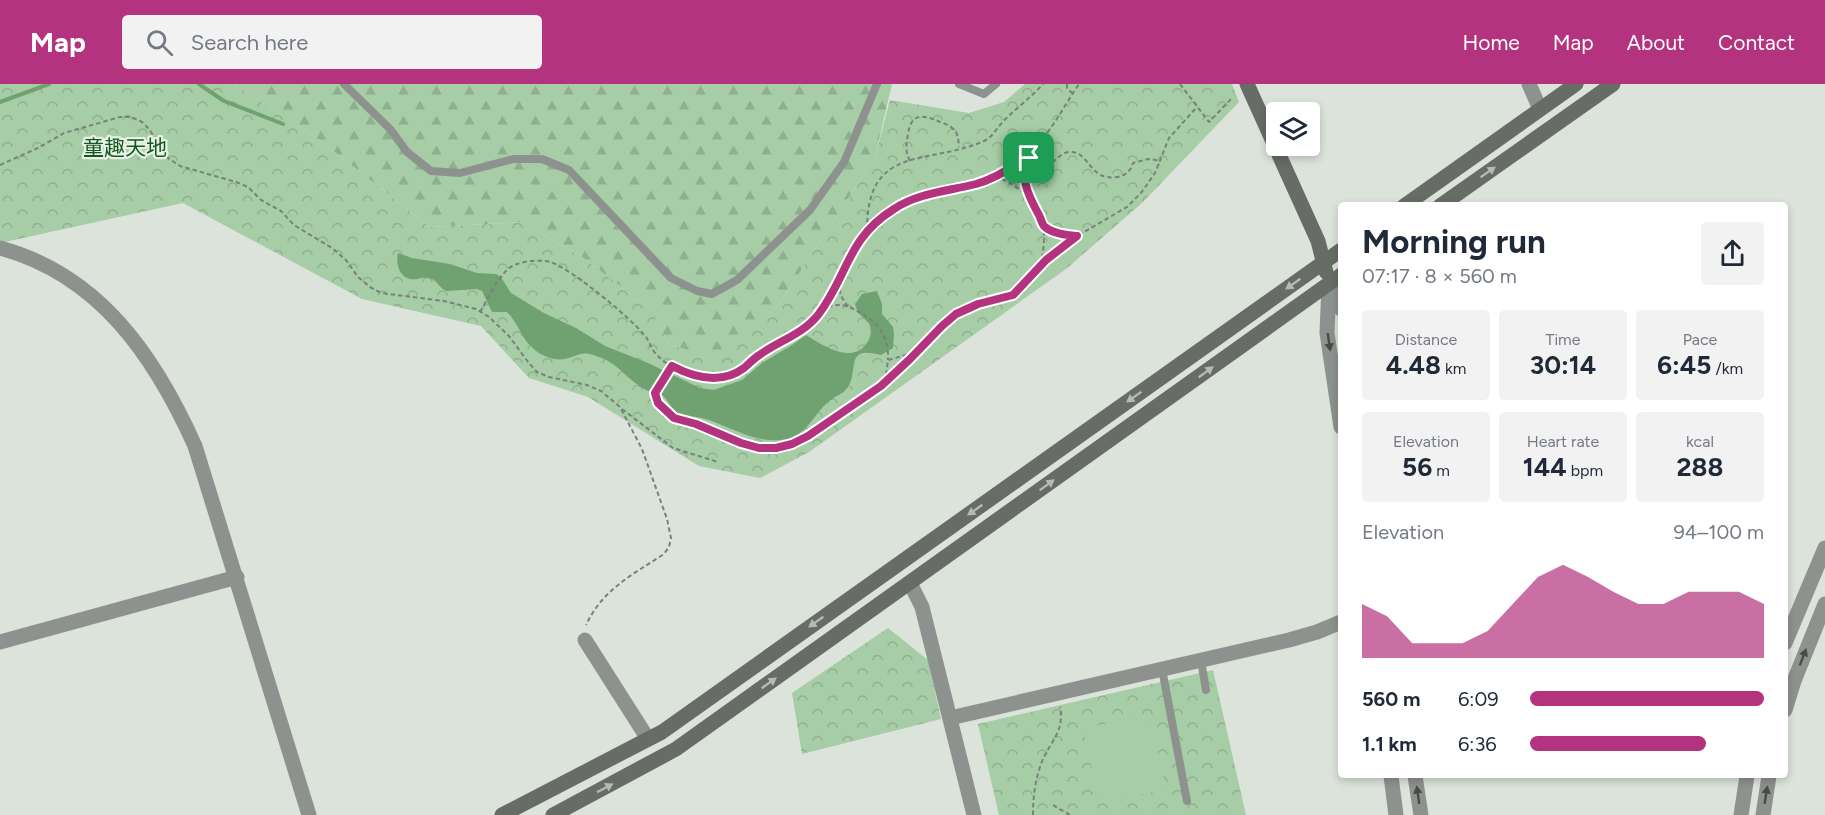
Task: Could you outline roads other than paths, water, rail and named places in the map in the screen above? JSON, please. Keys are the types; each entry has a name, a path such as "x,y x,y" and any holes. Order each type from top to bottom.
{"main road":[{"path":"553,815 676,749 1335,280 1324,262 1318,241 1247,84"},
{"path":"1410,202 1576,84"},
{"path":"1446,202 1613,84"},
{"path":"502,815 648,740 1338,252"}],"street":[{"path":"1528,84 1540,110"},
{"path":"0,248 50,267 99,302 123,325 147,356 176,404 195,446 309,815"},
{"path":"1335,280 1327,333 1338,407"},
{"path":"1788,636 1825,548"},
{"path":"0,642 237,577"},
{"path":"910,583 922,607 974,815"},
{"path":"1788,700 1825,604"},
{"path":"950,718 1289,640 1338,623"},
{"path":"585,640 648,740"},
{"path":"1391,778 1396,815"},
{"path":"1415,778 1421,815"},
{"path":"1741,815 1747,778"},
{"path":"1763,815 1769,778"}],"lane":[{"path":"344,84 390,129 407,152 431,171 460,173 513,159 542,159 568,170 671,278 698,291 712,294 737,280 810,210 844,162 877,84"},
{"path":"959,84 984,94 996,84"},
{"path":"1201,660 1206,690"},
{"path":"1162,669 1187,801"}],"waterway":[{"path":"0,102 49,84"},
{"path":"199,84 224,101 283,124"}],"park label":[{"name":"童趣天地","path":"125,148"}]}
